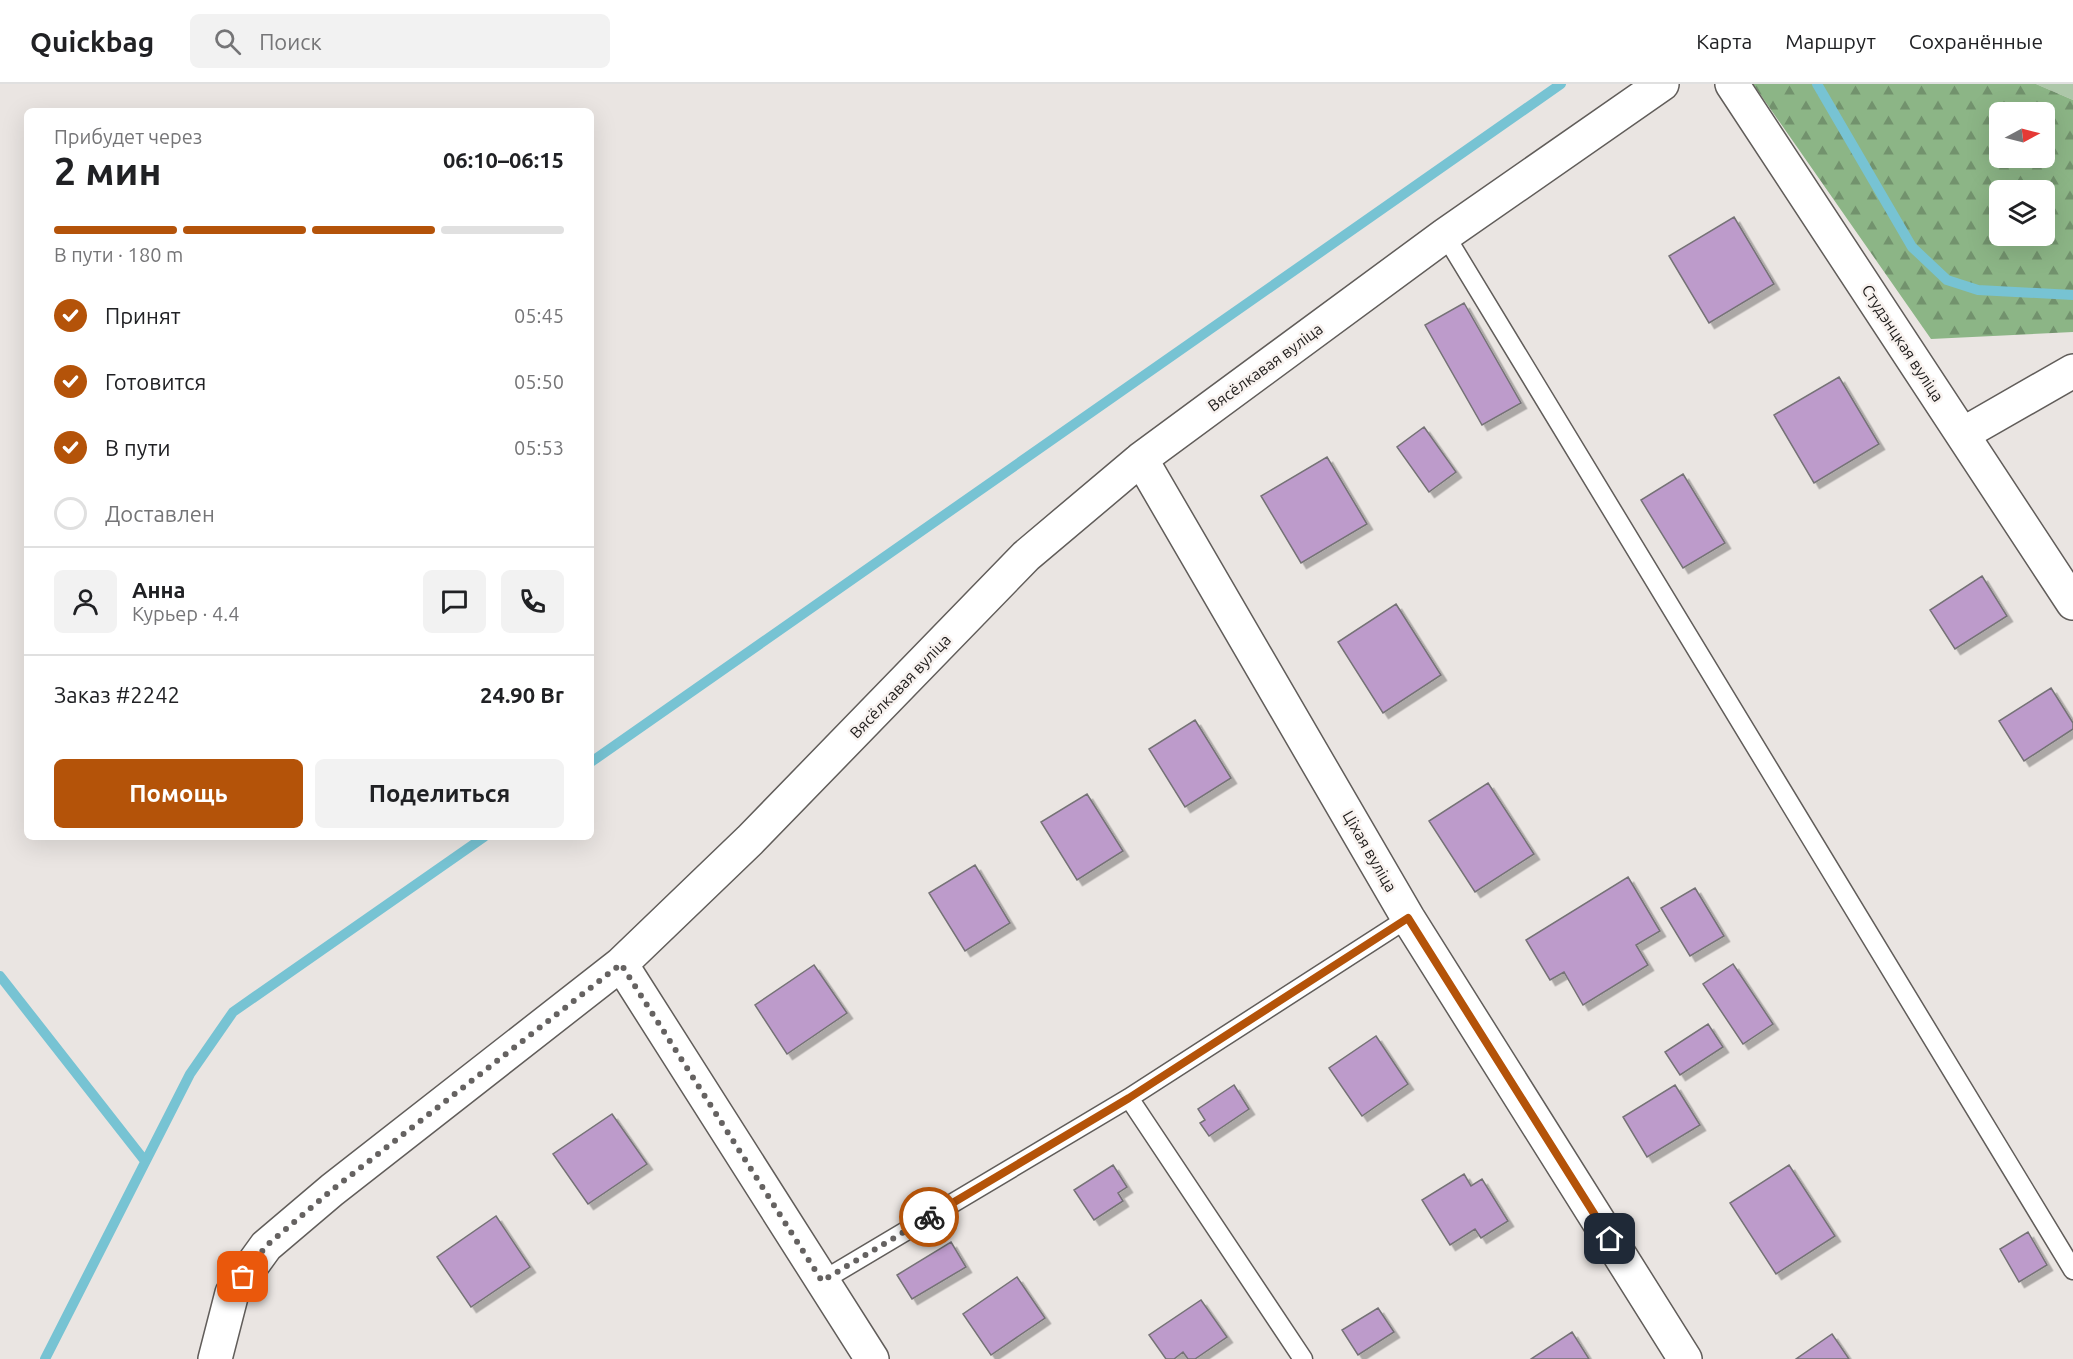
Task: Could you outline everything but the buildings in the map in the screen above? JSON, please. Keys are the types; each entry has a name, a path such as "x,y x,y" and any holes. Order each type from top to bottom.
{"street":[{"name":"Вясёлкавая вуліца","path":"215,1359 232,1293 266,1246 332,1190 621,964 750,840 1026,556 1141,459 1445,235 1662,84"},
{"name":"Студэнцкая вуліца","path":"1732,84 2073,603"},
{"path":"1963,434 2073,372"},
{"name":"Ціхая вуліца","path":"1141,459 1408,918 1685,1359"},
{"path":"621,964 872,1359"}],"lane":[{"path":"1445,235 2073,1270"},
{"path":"822,1281 1129,1098 1408,918"},
{"path":"1129,1098 1303,1359"}],"green space":[{"path":"1753,84 2036,84 2073,100 2073,332 1931,339"},
{"path":"2036,84 2073,84 2073,100"}],"waterway":[{"path":"594,760 1561,84"},
{"path":"1817,84 1912,247 1947,280 1978,290 2073,295"},
{"path":"45,1359 190,1074 233,1012 480,840"},
{"path":"0,976 145,1161"}],"way so far":[{"path":"243,1277 266,1246 332,1190 621,964 822,1281 929,1217"}],"route":[{"path":"929,1217 1129,1098 1408,918 1610,1239"}]}
